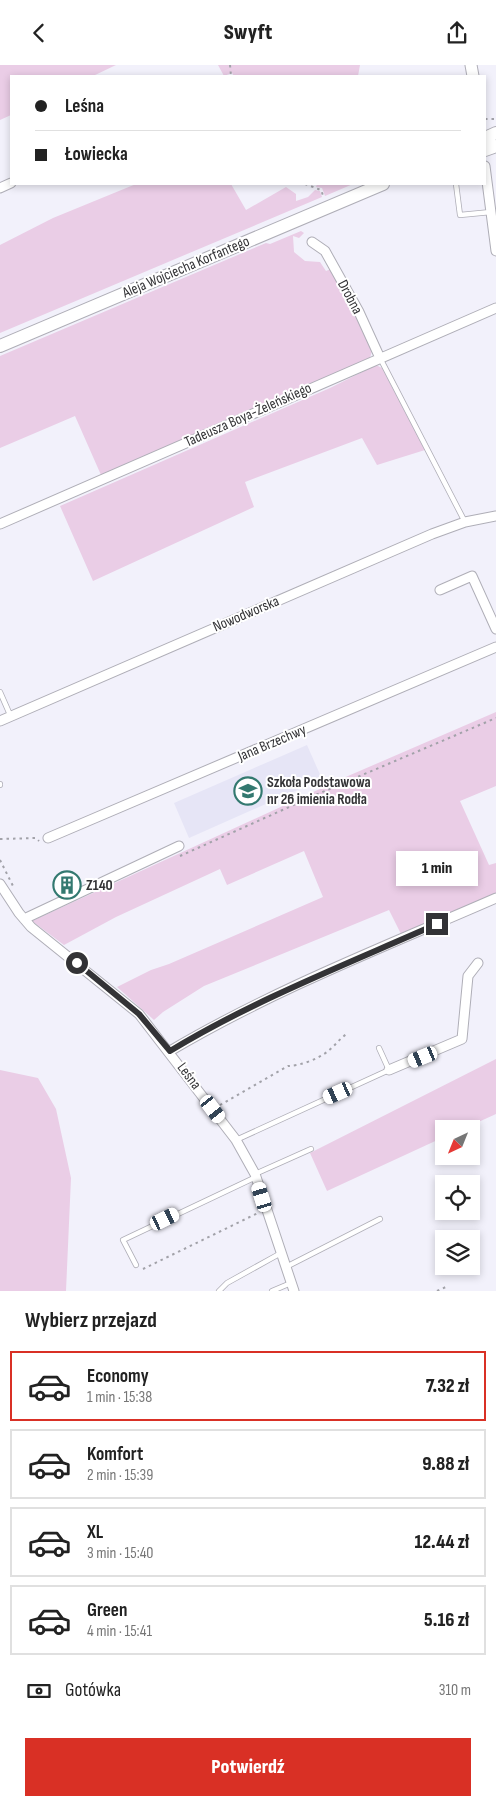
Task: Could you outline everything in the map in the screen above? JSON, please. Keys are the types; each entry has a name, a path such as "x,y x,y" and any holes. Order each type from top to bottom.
{"main road":[{"name":"Aleja Wojciecha Korfantego","path":"0,347 378,187"}],"street":[{"path":"486,172 496,251"},
{"name":"Drobna","path":"312,242 325,251 359,312 380,358"},
{"name":"Tadeusza Boya-Żeleńskiego","path":"0,523 496,308"},
{"name":"Nowodworska","path":"0,721 432,533 496,516"},
{"path":"440,589 472,576 496,629"},
{"name":"Jana Brzechwy","path":"50,837 496,647"},
{"path":"24,919 179,846"},
{"name":"Leśna","path":"0,884 24,919 139,1014 170,1051 236,1140 256,1176 292,1287"},
{"path":"170,1051 209,1028 279,994 496,898"},
{"path":"389,1070 462,1039 468,976 478,963"}],"lane":[{"path":"456,185 460,215 492,208"},
{"path":"380,358 465,523"},
{"path":"0,692 11,717"},
{"path":"236,1140 389,1070 378,1048"},
{"path":"136,1265 123,1240 311,1149"},
{"path":"286,1267 380,1219"},
{"path":"219,1291 227,1283 281,1253"},
{"path":"272,1291 292,1287"}],"path":[{"path":"308,185 321,190 324,198"},
{"path":"164,853 175,859 240,828 496,718"},
{"path":"0,839 36,838 50,844 50,837"},
{"path":"213,1109 288,1066 295,1066 329,1051 337,1040 348,1033"},
{"path":"143,1269 266,1209"},
{"path":"437,1291 448,1286"}],"shaded area":[{"path":"0,65 116,65 95,75 10,75 10,115 0,120"},
{"path":"218,65 360,65 358,75 233,75 232,73 223,75"},
{"path":"134,185 232,185 246,210 286,187 296,194 296,201 308,197 315,190 320,191 322,197 0,333 0,245 53,218"},
{"path":"317,185 351,185 325,196 322,188 316,187"},
{"path":"301,231 304,233 299,238 293,236 294,252 305,261 320,262 326,271 331,269 373,347 370,358 101,475 75,416 0,448 0,356 266,243 270,244"},
{"path":"376,365 382,368 425,450 377,465 362,438 245,482 254,507 93,581 60,506 330,388"},
{"path":"496,712 496,786 460,801 489,865 496,863 496,894 402,936 389,910 204,986 163,1012 154,1020 117,987 151,970 169,964 323,897 304,851 227,885 220,869 116,917 64,945 32,921 348,776"},
{"name":"Szkoła Podstawowa nr 26 imienia Rodła","path":"307,745 322,779 189,838 174,803"},
{"path":"496,1059 496,1114 480,1121 435,1120 435,1141 327,1191 310,1153"},
{"path":"0,1070 38,1078 56,1109 71,1178 66,1291 0,1291"}],"place":[{"name":"Szkoła Podstawowa nr 26 imienia Rodła","path":"248,791"},
{"name":"Z140","path":"67,885"}],"route":[{"path":"77,963 139,1014 170,1051 209,1028 279,994 437,924"}]}
